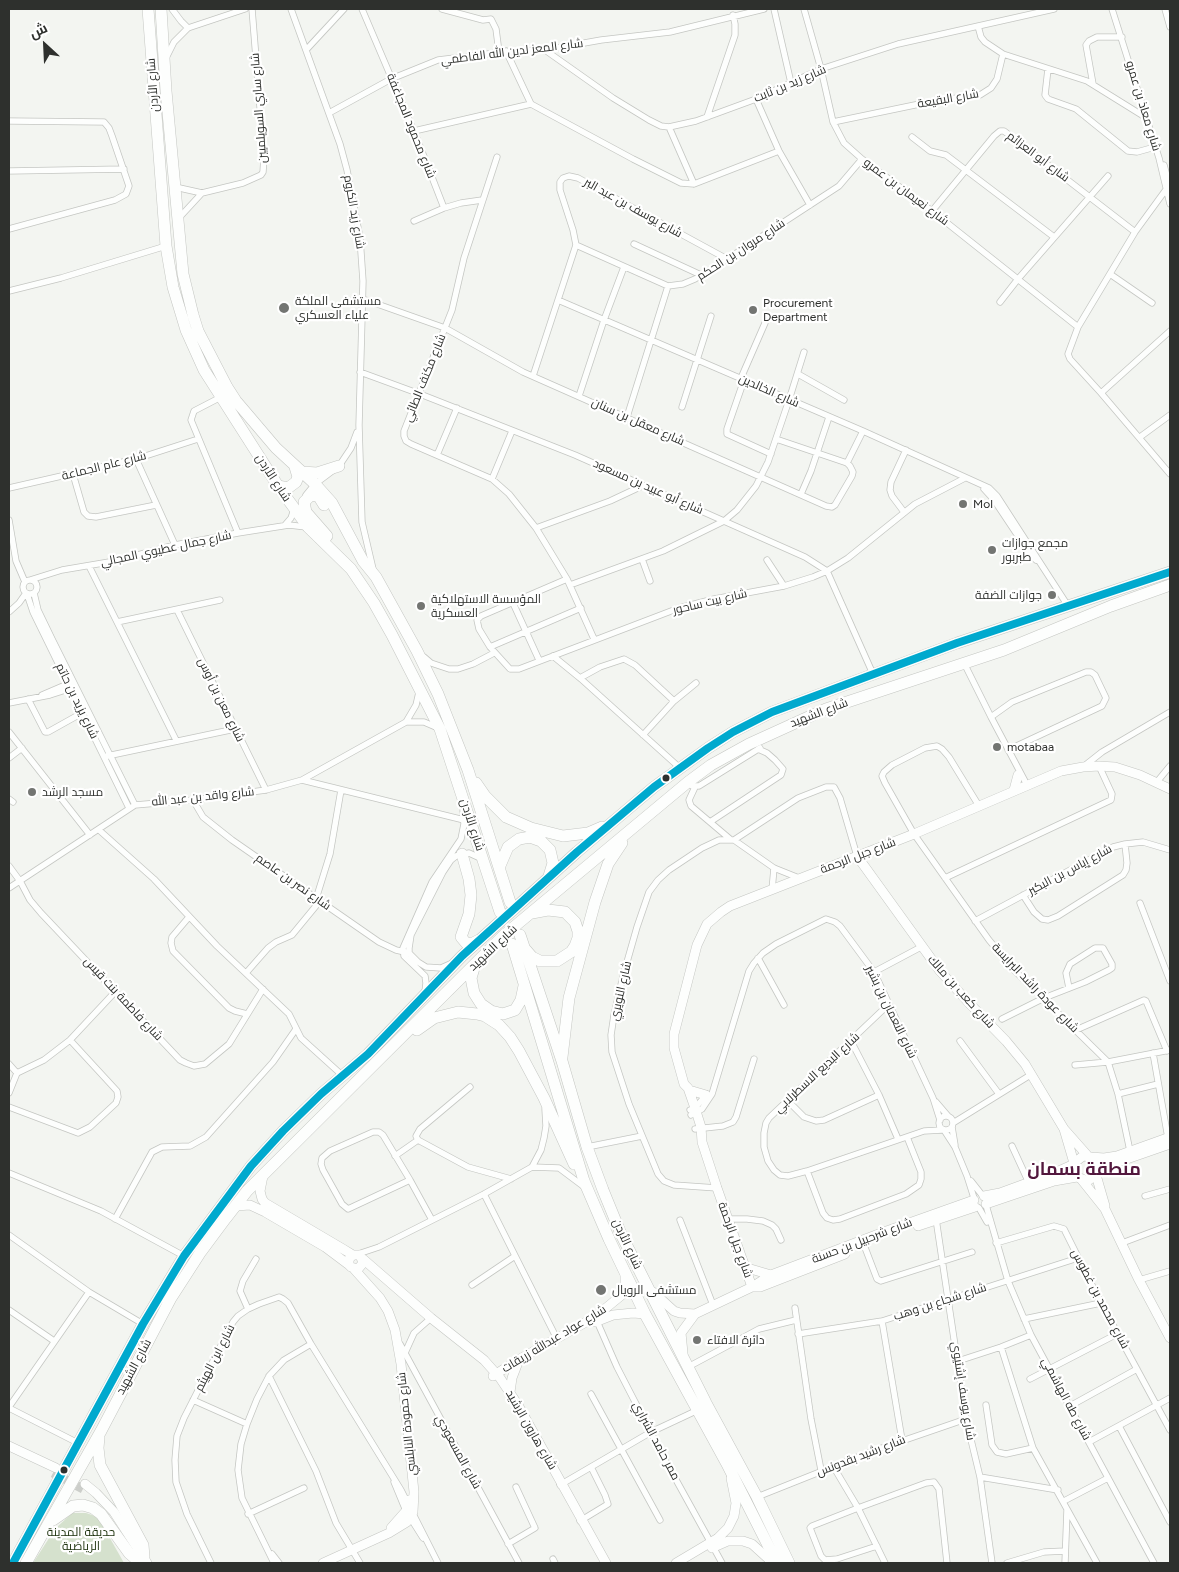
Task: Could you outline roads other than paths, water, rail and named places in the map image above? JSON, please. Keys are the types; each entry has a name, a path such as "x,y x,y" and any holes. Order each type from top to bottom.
{"highway":[{"name":"شارع الأردن","path":"148,9 166,246 173,287 184,323 204,370 278,486 308,527 351,569 374,603 420,688 440,729 500,912"},
{"name":"شارع الأردن","path":"161,9 177,219 183,274 192,316 209,354 236,401 258,429 332,503 363,560 376,577 417,650 438,694 469,773 510,902"},
{"path":"278,486 288,488 296,482 299,470 309,474 325,472 339,466"},
{"path":"351,569 342,552 306,512 304,502 310,496 319,497 358,556 363,560"},
{"path":"1119,590 1136,577 1170,564"},
{"name":"شارع الشهيد","path":"14,1563 144,1324 184,1256 251,1166 302,1113 366,1056 462,956 577,852 654,787 720,740 759,718 873,674 1170,572"},
{"name":"شارع الشهيد","path":"26,1563 101,1431 171,1298 200,1253 236,1206 264,1174 503,936 635,827 724,757 762,737 826,709 1019,644 1111,606 1170,585"},
{"path":"1111,606 1135,604 1170,592"},
{"path":"469,773 485,796 506,817 539,830 563,836 588,833 599,829 620,816"},
{"path":"562,1061 569,998 595,902 610,860 635,827"},
{"path":"499,868 505,850 512,842 525,837 541,840 550,850 553,863 550,874 537,890"},
{"path":"459,851 470,879 472,895 469,914 461,937 464,942 470,944 481,939"},
{"path":"524,948 536,959 552,962 571,952 578,938 575,922 565,912 548,910 530,913"},
{"name":"شارع الأردن","path":"520,935 562,1061 587,1147 621,1234 685,1362 757,1497 789,1563"},
{"name":"شارع الأردن","path":"512,944 586,1185 625,1276 727,1464 777,1563"},
{"path":"480,959 472,972 472,985 477,1000 491,1011 503,1014 515,1010 521,1000 524,984"},
{"path":"380,1059 434,1018 458,1012 477,1014 492,1020 510,1037 544,1098 571,1158 586,1185"},
{"path":"101,1431 98,1448 100,1465 143,1545 142,1561"},
{"path":"50,1523 74,1506 83,1505 93,1508 101,1514 126,1550 142,1561"}],"street":[{"path":"172,9 188,28"},
{"path":"164,61 174,42 188,28 245,9"},
{"name":"شارع ساري السويلميين","path":"175,187 202,193 261,175 264,169 252,9"},
{"name":"شارع زيد الكروم","path":"291,9 330,112 347,170 360,238 363,264 359,425 362,522 367,548 376,577"},
{"path":"306,50 344,9"},
{"name":"شارع محمود المجاغفة","path":"362,9 414,131 444,208"},
{"path":"442,9 483,20 491,20 496,29 503,52 531,104 676,181 694,184 779,151"},
{"name":"شارع المعز لدين الله الفاطمي","path":"330,112 391,79 438,60 503,52 545,50 601,40 670,32 733,15 764,9"},
{"path":"774,9 791,83"},
{"name":"شارع نعيمان بن عمرو","path":"804,9 833,122 844,143 1078,327"},
{"name":"شارع زيد بن ثابت","path":"670,127 708,117 756,99 821,70 898,44 1054,9"},
{"name":"شارع معاذ بن عمرو","path":"1112,9 1145,117 1169,186 1170,204"},
{"path":"1165,9 1170,27"},
{"path":"708,117 735,35 733,15"},
{"path":"978,26 981,37 985,42 1003,54 1093,84 1145,117"},
{"path":"1093,84 1086,45 1089,41 1097,38 1122,38"},
{"path":"545,50 613,98 649,120 661,126 670,127 694,184"},
{"name":"شارع البقيعة","path":"833,122 934,101 980,95 991,88 997,79 1003,54"},
{"path":"1048,69 1045,95 1048,99 1078,110 1128,151 1137,152 1155,147"},
{"path":"756,99 779,151 810,205"},
{"path":"414,131 531,104"},
{"path":"9,121 104,122 109,128 129,188 123,196 116,200 9,229"},
{"name":"شارع أبو العزائم","path":"932,211 994,136 1000,131 1004,131 1135,232"},
{"path":"912,137 930,150 946,155 1054,237"},
{"name":"شارع مكنف الطائي","path":"497,157 482,200 445,328 404,431 404,436 408,443 492,479 509,494 536,528 569,582 594,639"},
{"path":"1159,158 1164,165 1169,186 1135,232 1078,327 1068,350 1068,356 1140,437 1170,474"},
{"name":"شارع مروان بن الحكم","path":"668,286 683,284 701,275 810,205 842,184 862,159"},
{"path":"1164,165 1170,168"},
{"path":"9,171 124,169"},
{"name":"شارع يوسف بن عبد البر","path":"576,246 559,185 561,180 570,176 602,189 726,259"},
{"path":"1000,302 1108,176"},
{"name":"شارع ساري السويلميين","path":"177,219 202,193"},
{"path":"414,221 444,208 482,200"},
{"path":"634,244 701,275"},
{"path":"10,289 61,278 166,246"},
{"path":"532,376 576,246 668,286 627,417"},
{"path":"579,396 624,267"},
{"path":"1110,274 1152,303"},
{"name":"شارع معقل بن سنان","path":"363,299 445,328 532,376 826,506 834,507 853,474 852,468 847,463 863,431"},
{"name":"شارع الخالدين","path":"558,300 863,431 979,484 994,500 1030,554 1038,560 1068,606"},
{"path":"682,407 711,316"},
{"path":"765,323 743,379 727,434 771,454"},
{"path":"1101,393 1170,331"},
{"path":"417,650 431,663 449,669 458,669 474,664 494,653 479,629 478,620 481,616 569,582 642,559 678,544 724,521 748,498 761,477 790,400 804,352"},
{"name":"شارع أبو عبيد بن مسعود","path":"360,372 574,455 797,552 827,571"},
{"path":"798,374 844,400"},
{"path":"221,397 194,411 191,420 238,533"},
{"path":"437,455 456,408"},
{"path":"1140,437 1170,415"},
{"path":"800,494 811,471 829,417"},
{"name":"شارع زيد الكروم","path":"315,484 339,466 352,448 359,425"},
{"path":"492,479 512,430"},
{"name":"شارع عام الجماعة","path":"9,488 136,459 198,439"},
{"path":"776,439 847,463"},
{"path":"904,512 892,496 890,490 891,482 906,450"},
{"path":"136,459 175,545"},
{"path":"73,474 84,512 88,516 96,517 156,505"},
{"name":"شارع بيت ساحور","path":"494,653 508,668 515,670 679,608 714,599 784,586 827,571 857,551 904,512 924,499 965,478"},
{"path":"304,502 306,495 315,484"},
{"path":"536,528 610,501 642,486"},
{"path":"285,525 291,518 294,509"},
{"path":"9,520 11,542 16,561 28,581 37,584 37,589 29,593 9,612"},
{"name":"شارع جمال عطيوي المجالي","path":"28,581 62,570 89,566 175,545 285,525 308,527"},
{"path":"642,559 650,581"},
{"path":"767,560 784,586"},
{"path":"89,566 176,740"},
{"path":"827,571 873,674"},
{"name":"شارع جمال عطيوي المجالي","path":"37,584 49,575"},
{"name":"شارع يزيد بن حاتم","path":"28,581 23,588 29,593 33,612 107,756 129,808"},
{"path":"117,622 220,600"},
{"path":"513,603 539,660"},
{"path":"490,647 581,608"},
{"name":"شارع معن بن أوس","path":"177,610 266,790"},
{"path":"553,656 680,768"},
{"path":"580,678 600,667 624,659 635,665 674,701"},
{"path":"964,663 1025,786"},
{"path":"990,717 1007,704 1020,698 1086,672 1091,672 1095,675 1105,695 1105,701 1102,706 1008,750"},
{"path":"643,735 674,701 696,683"},
{"path":"9,703 40,696 71,685"},
{"name":"شارع يزيد بن حاتم","path":"71,685 82,713 135,805"},
{"path":"406,722 416,705 420,688"},
{"path":"28,699 45,732 82,713"},
{"path":"1083,767 1102,752 1170,712"},
{"path":"406,722 424,722 440,729"},
{"name":"شارع واقد بن عبد الله","path":"9,888 135,805 193,800 266,790 302,780 406,722"},
{"path":"107,756 235,729"},
{"path":"9,732 90,835"},
{"path":"762,737 762,745 758,749 702,785 692,784 690,803 732,839 774,868 800,879"},
{"name":"شارع عودة راشد البرايسة","path":"979,806 946,752 937,746 925,748 892,765 882,776 914,834 975,921 1008,963 1108,1062 1118,1094 1130,1151"},
{"path":"9,758 22,748"},
{"path":"710,822 782,775 783,769 775,760 767,753 758,749"},
{"path":"945,878 1108,802 1112,796 1099,766"},
{"name":"شارع جبل الرحمة","path":"752,1287 727,1219 693,1112 683,1089 687,1087 676,1055 674,1040 690,971 700,938 707,924 730,906 914,834 1014,790 1061,772 1083,767 1099,766 1127,770 1170,789"},
{"path":"1156,783 1170,766"},
{"path":"1020,774 1037,781"},
{"path":"1014,790 1020,774"},
{"path":"302,780 464,820"},
{"name":"شارع النويري","path":"717,1188 674,1185 664,1181 658,1174 616,1068 612,1052 611,1035 614,1015 637,926 650,892 658,880 702,848 720,840 732,839 798,798 826,787 834,787 840,798 857,856"},
{"path":"246,972 268,948 292,935 318,900 330,854 341,790"},
{"path":"406,953 412,935 443,872 459,851 464,833 461,792"},
{"name":"شارع نصر بن عاصم","path":"193,800 203,816 232,840 379,942 406,953 418,962 432,968 446,966 462,956"},
{"path":"99,830 154,879 221,950 289,1014 304,1041 343,1076"},
{"name":"شارع إياس بن البكير","path":"975,921 1104,852 1125,844 1143,842 1170,850"},
{"path":"1023,895 1034,912 1042,920 1058,916 1123,874 1128,863 1125,844"},
{"path":"459,851 474,854 484,860"},
{"name":"شارع كعب بن مالك","path":"857,856 921,946 952,985 1006,1041 1032,1074 1064,1129 1089,1156"},
{"name":"شارع فاطمة بنت قيس","path":"9,866 30,900 41,913 180,1060 194,1066 205,1064 229,1044 263,989"},
{"path":"772,890 774,868"},
{"path":"1140,903 1170,981"},
{"path":"189,917 172,937 171,947 175,954 229,1008 247,1014"},
{"name":"شارع النعمان بن بشير","path":"693,1112 709,1092 749,971 758,958 776,944 826,918 840,926 874,972 933,1098 939,1121"},
{"path":"874,972 921,946"},
{"path":"1002,1019 1044,998 1069,988 1112,968 1110,958 1103,948 1095,948 1070,964 1066,973 1069,988"},
{"name":"شارع نصر بن عاصم","path":"406,953 408,960 425,976 424,996"},
{"path":"758,958 784,1006"},
{"path":"9,1093 17,1074 44,1060 70,1040 115,992"},
{"path":"1074,1065 1108,1062 1169,1050 1144,1000 1076,1030"},
{"name":"شارع البديع الاسطرلابي","path":"889,1004 775,1111 766,1123 764,1133 764,1147 768,1161 780,1175 788,1176 907,1137 924,1132 943,1130"},
{"path":"114,1219 152,1152 162,1147 190,1146 206,1137 273,1062 296,1029"},
{"path":"9,1107 78,1133 90,1128 116,1103 118,1097 117,1090 70,1040"},
{"path":"851,1041 879,1095 898,1140"},
{"path":"960,1041 999,1094"},
{"path":"1153,1053 1169,1144"},
{"path":"699,1131 724,1126 733,1122 736,1118 754,1059"},
{"path":"9,1064 17,1074"},
{"path":"980,1202 955,1147 939,1126 939,1121 943,1117 951,1121 970,1113 1032,1074"},
{"path":"1118,1094 1158,1084"},
{"path":"470,1087 420,1129 416,1136 418,1140 468,1168 511,1179"},
{"path":"687,1087 709,1092"},
{"path":"787,1100 804,1117 816,1122 879,1095"},
{"path":"358,1261 379,1247 484,1194 532,1166 541,1150 544,1138 546,1126 544,1098"},
{"name":"شارع النعمان بن بشير","path":"933,1098 951,1121"},
{"name":"شارع البديع الاسطرلابي","path":"924,1132 939,1121"},
{"path":"943,1130 949,1130 951,1121"},
{"path":"951,1121 955,1147"},
{"name":"شارع كعب بن مالك","path":"1064,1129 1074,1164"},
{"path":"410,1180 348,1209 342,1204 322,1170 322,1158 330,1151 377,1131 383,1135 410,1180 432,1220"},
{"path":"587,1147 642,1136"},
{"path":"807,1171 823,1213 827,1218 833,1220 840,1219 906,1194 919,1185 921,1179 920,1172 907,1137"},
{"path":"395,1156 418,1140"},
{"path":"1169,1144 1130,1151 1111,1157 1079,1157 1074,1164 1074,1171 1105,1209 1139,1280 1170,1338"},
{"path":"1079,1178 1089,1180 1097,1174 1132,1157 1169,1144"},
{"path":"1012,1146 1029,1182"},
{"path":"1089,1156 1097,1162 1097,1174 1105,1209"},
{"name":"شارع شرحبيل بن حسنة","path":"752,1287 760,1287 1074,1164"},
{"path":"532,1166 559,1168 586,1185"},
{"path":"9,1173 101,1211 184,1256"},
{"path":"255,1207 256,1201 262,1199 260,1183 264,1174"},
{"name":"شارع شرحبيل بن حسنة","path":"685,1362 681,1333 695,1314 752,1287 771,1275 980,1202 1054,1181 1079,1178"},
{"path":"1145,1196 1170,1189"},
{"path":"484,1194 557,1340"},
{"name":"شارع هارون الرشيد","path":"262,1199 269,1206 358,1261 496,1377 510,1392 602,1563"},
{"name":"شارع طه الهاشمي","path":"980,1202 991,1228 1008,1281 1031,1335 1154,1563"},
{"name":"شارع هارون الرشيد","path":"236,1206 246,1205 255,1207 325,1247 358,1261"},
{"path":"727,1219 747,1218 763,1221 776,1229 781,1240"},
{"name":"شارع يوسف إشتيوي","path":"936,1219 966,1419 980,1477 992,1563"},
{"path":"680,1220 712,1305"},
{"path":"1122,1243 1170,1225"},
{"name":"شارع محمد بن غطوس","path":"996,1243 1058,1226 1064,1229 1100,1303 1170,1430"},
{"path":"9,1235 89,1292 144,1324"},
{"path":"864,1246 877,1278 881,1281 972,1252"},
{"path":"472,1285 515,1256"},
{"name":"شارع شجاع بن وهب","path":"798,1334 882,1321 1078,1258"},
{"path":"248,1309 240,1291 243,1281 256,1259"},
{"name":"شارع حمودة النابلسي","path":"358,1261 373,1289 388,1311 397,1340 413,1485 410,1512"},
{"path":"744,1267 771,1275"},
{"path":"1139,1280 1170,1271"},
{"name":"شارع عواد عبدالله زريقات","path":"496,1377 515,1364 596,1319 626,1289 625,1276"},
{"path":"649,1288 674,1311 695,1314"},
{"path":"79,1443 9,1407 89,1292"},
{"name":"شارع ابن الهيثم","path":"211,1563 187,1514 176,1482 177,1436 193,1400 233,1322 248,1309 275,1298 283,1299 288,1304 394,1480 396,1491 410,1512 421,1536 438,1563"},
{"path":"1024,1319 1100,1303"},
{"path":"795,1308 821,1470"},
{"path":"9,1310 54,1341"},
{"name":"شارع عواد عبدالله زريقات","path":"596,1319 619,1314 645,1314"},
{"name":"شارع هارون الرشيد","path":"429,1319 484,1360 513,1404 560,1485"},
{"name":"شارع حمودة النابلسي","path":"401,1364 414,1333 429,1319"},
{"name":"ممر حامد الشراري","path":"596,1319 651,1432 722,1563"},
{"path":"685,1362 766,1327 796,1320"},
{"path":"882,1321 902,1440"},
{"path":"1030,1379 1117,1334"},
{"path":"958,1361 1031,1335"},
{"name":"شارع المسعودي","path":"397,1340 518,1563"},
{"path":"274,1563 248,1514 240,1493 238,1470 241,1444 257,1399 269,1376 284,1360 311,1344"},
{"path":"1001,1347 1033,1448 1097,1563"},
{"path":"484,1360 500,1364 515,1364 510,1392"},
{"path":"1070,1406 1137,1369"},
{"path":"269,1376 316,1471 336,1523 360,1563"},
{"path":"591,1394 660,1520"},
{"path":"1089,1442 1170,1398"},
{"path":"193,1400 247,1424"},
{"path":"986,1405 992,1445 997,1452 1006,1454 1033,1448"},
{"path":"560,1485 651,1432 698,1410"},
{"name":"شارع رشيد بقدونس","path":"757,1497 821,1470 966,1419"},
{"path":"1119,1426 1170,1522"},
{"path":"9,1446 54,1470 9,1452"},
{"path":"712,1545 728,1528 736,1509 727,1464"},
{"path":"833,1466 858,1508 885,1563"},
{"path":"580,1521 608,1504 590,1467"},
{"path":"980,1477 1058,1490"},
{"path":"1064,1501 1108,1478"},
{"path":"877,1546 829,1561 821,1556 810,1530 811,1527 858,1508 926,1483 934,1482 939,1489 947,1563"},
{"path":"84,1487 106,1502 114,1512 142,1561"},
{"path":"508,1544 535,1528 516,1487"},
{"path":"248,1514 304,1488"},
{"path":"1064,1563 1067,1508"},
{"path":"323,1563 382,1537 410,1512"},
{"name":"شارع هارون الرشيد","path":"580,1521 606,1563"},
{"path":"684,1562 712,1545 728,1540 743,1540 752,1544 773,1563"},
{"path":"268,1549 279,1563"},
{"path":"1007,1563 1039,1553 1065,1551"}],"tunnel":[{"path":"53,1473 83,1489"}],"place":[{"name":"مستشفى الملكة علياء العسكري","path":"284,308"},
{"name":"Procurement Department","path":"753,310"},
{"name":"MoI","path":"963,504"},
{"name":"مجمع جوازات طبربور","path":"992,550"},
{"name":"جوازات الضفة","path":"1052,595"},
{"name":"المؤسسة الاستهلاكية العسكرية","path":"421,606"},
{"name":"motabaa","path":"997,747"},
{"name":"مسجد الرشد","path":"32,792"},
{"name":"مستشفى الرويال","path":"601,1290"},
{"name":"دائرة الافتاء","path":"697,1340"}],"district":[{"name":"منطقة بسمان","path":"1084,1170"}],"park label":[{"name":"حديقة المدينة الرياضية","path":"81,1539"}]}
